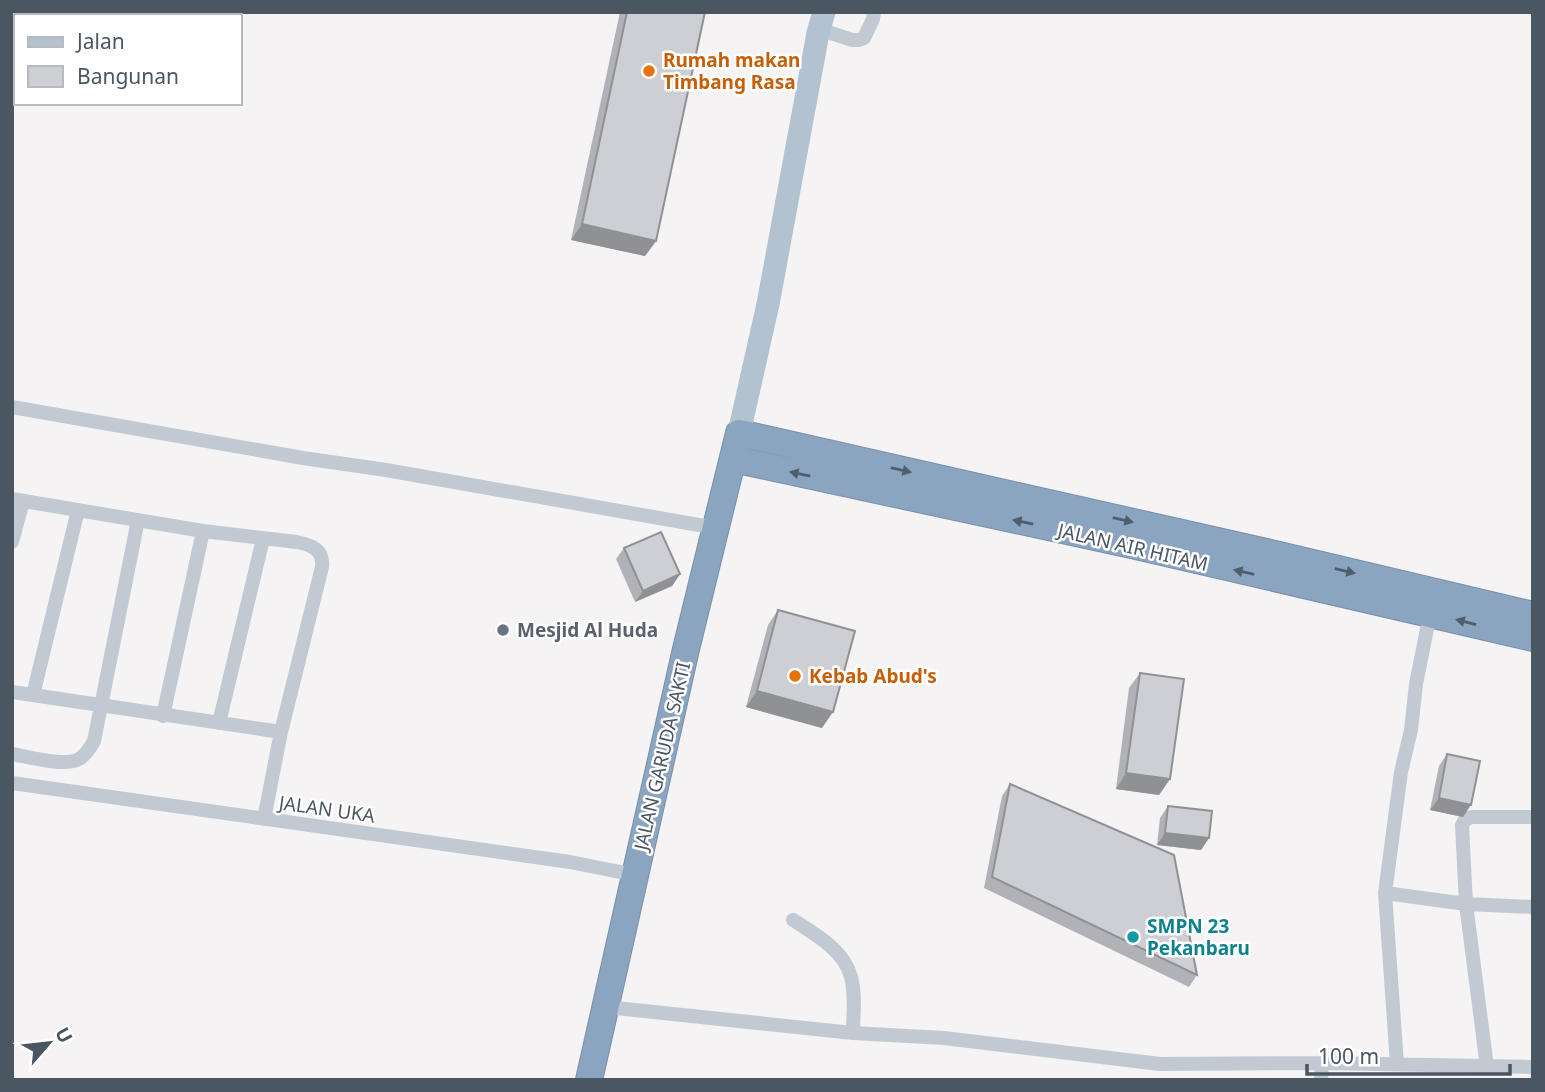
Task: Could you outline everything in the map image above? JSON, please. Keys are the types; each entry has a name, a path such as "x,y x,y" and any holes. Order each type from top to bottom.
{"highway":[{"name":"JALAN GARUDA SAKTI","path":"589,1080 686,649 739,433"},
{"name":"JALAN AIR HITAM","path":"739,433 1533,615"},
{"name":"JALAN AIR HITAM","path":"733,459 1119,542 1533,638"}],"main road":[{"path":"739,433 768,303 821,21"}],"street":[{"path":"33,12 89,14"},
{"path":"821,21 852,40 859,40 864,38 874,12"},
{"path":"12,407 716,528"},
{"path":"12,542 18,500 203,531 309,544 320,553 323,559 281,732 264,819"},
{"path":"33,695 78,510"},
{"path":"12,754 65,762 76,761 94,741 138,520"},
{"path":"163,716 203,531"},
{"path":"219,723 264,539"},
{"path":"1397,1064 1385,893 1401,772 1411,730 1416,684 1430,614"},
{"path":"12,692 281,732"},
{"name":"JALAN UKA","path":"12,783 570,862 635,875"},
{"path":"1487,1067 1466,904 1462,825 1471,817 1533,817"},
{"path":"1385,893 1466,904 1533,907"},
{"path":"793,920 818,937 847,967 852,984 853,1033"},
{"path":"606,1007 853,1033 944,1038 1160,1064 1322,1063 1533,1067"},
{"path":"1321,1080 1322,1063"}],"building":[{"path":"627,12 705,12 656,241 582,224"},
{"path":"661,532 680,574 643,591 624,548"},
{"name":"Kebab Abud's","path":"778,610 855,631 833,712 757,691"},
{"path":"1140,673 1184,679 1170,779 1126,773"},
{"path":"1447,754 1480,761 1471,805 1439,798"},
{"name":"SMPN 23 Pekanbaru","path":"1010,784 1174,855 1197,975 992,877"},
{"path":"1168,806 1212,811 1209,838 1165,833"}],"place":[{"name":"Rumah makan Timbang Rasa","path":"649,71"},
{"name":"Mesjid Al Huda","path":"503,630"},
{"name":"Kebab Abud's","path":"795,676"},
{"name":"SMPN 23 Pekanbaru","path":"1133,937"}]}
